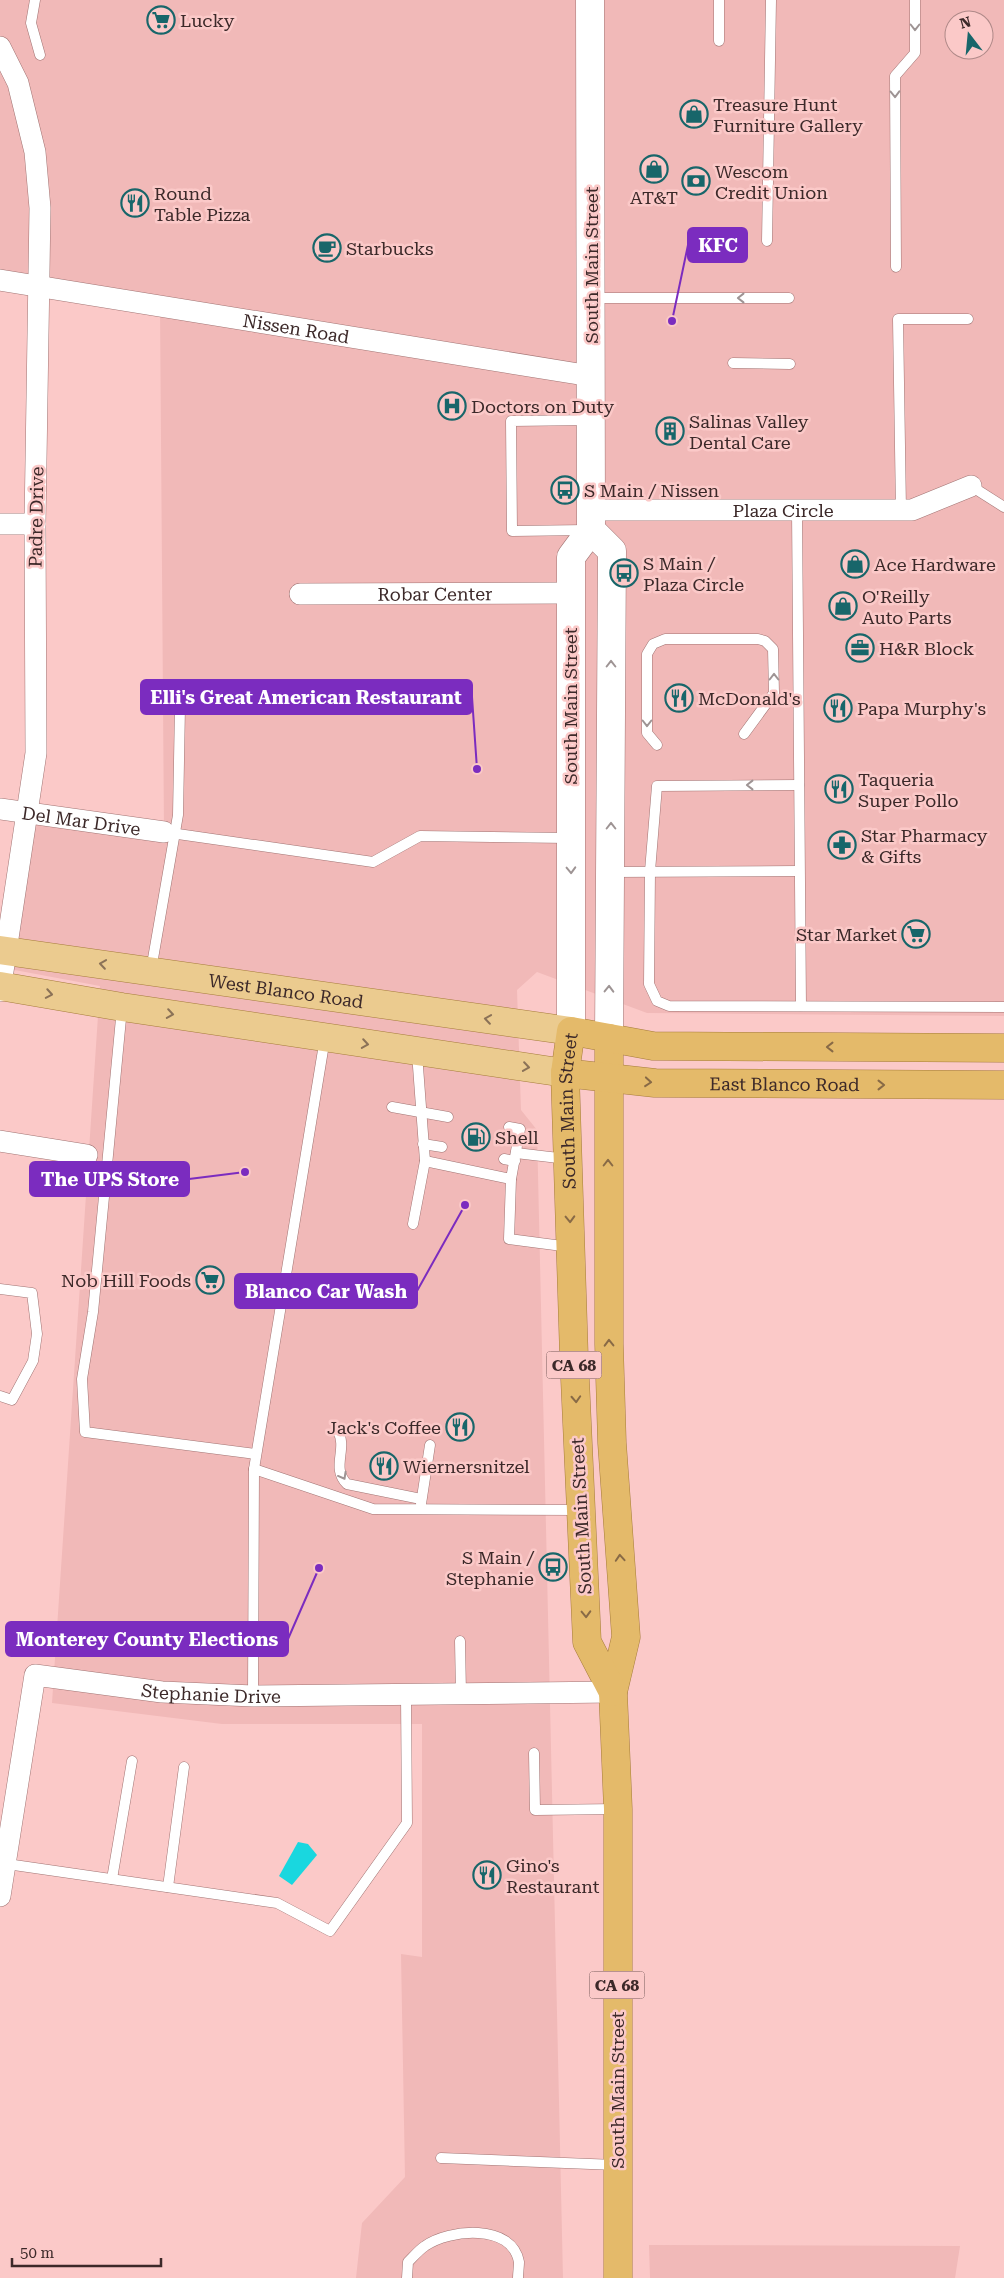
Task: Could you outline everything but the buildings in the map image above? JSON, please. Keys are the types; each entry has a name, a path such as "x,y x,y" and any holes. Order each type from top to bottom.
{"highway":[{"name":"East Blanco Road","path":"571,1031 653,1046 1004,1048"},
{"name":"South Main Street","path":"571,1031 565,1073 587,1642 613,1692"},
{"name":"South Main Street","path":"609,1038 609,1344 612,1443 626,1637 613,1692 618,1809 618,2278"},
{"name":"East Blanco Road","path":"565,1073 655,1083 1004,1085"}],"main road":[{"name":"South Main Street","path":"571,1031 571,557 591,520 590,0"},
{"name":"South Main Street","path":"591,520 612,551 607,872 609,1038"},
{"name":"West Blanco Road","path":"3,951 571,1031"},
{"path":"0,988 565,1073"}],"street":[{"name":"Padre Drive","path":"0,47 18,83 34,152 40,208 35,524 36,753 28,814 3,951 0,988"},
{"name":"Nissen Road","path":"0,280 591,376"},
{"name":"Plaza Circle","path":"591,520 797,510 912,510 971,486"},
{"path":"0,524 35,524"},
{"name":"Robar Center","path":"300,594 570,593"},
{"name":"Del Mar Drive","path":"0,810 169,833"},
{"path":"0,1141 87,1155"},
{"name":"Stephanie Drive","path":"0,1896 7,1864 35,1675 162,1692 253,1696 613,1692"}],"lane":[{"path":"35,0 31,23 40,55"},
{"path":"719,0 719,41"},
{"path":"767,241 771,0"},
{"path":"896,267 895,76 915,53 915,0"},
{"path":"591,298 789,298"},
{"path":"901,510 898,319 968,319"},
{"path":"732,363 790,364"},
{"path":"591,420 511,421 512,531 591,520"},
{"path":"971,486 1004,507"},
{"path":"797,510 800,1006"},
{"path":"657,745 647,733 647,654 653,644 665,640 758,639 770,645 774,654 774,693 744,734"},
{"path":"151,971 169,833 178,815 180,707 188,693"},
{"path":"799,785 656,786 650,871 649,984 657,1001 668,1006 1004,1007"},
{"path":"169,833 373,862 420,836 570,838"},
{"path":"607,872 800,871"},
{"path":"122,1007 93,1312 82,1379 85,1432 256,1454"},
{"path":"253,1696 254,1469 325,1038"},
{"path":"414,1224 424,1162 417,1052"},
{"path":"392,1107 448,1117"},
{"path":"509,1127 520,1129 511,1179 509,1239 571,1247"},
{"path":"423,1144 442,1147"},
{"path":"504,1159 515,1157 568,1159"},
{"path":"424,1162 511,1179"},
{"path":"0,1289 32,1293 36,1334 33,1361 12,1400 0,1396"},
{"path":"337,1430 342,1440 339,1470 347,1484 421,1499"},
{"path":"419,1511 430,1445"},
{"path":"254,1469 373,1510 419,1511 538,1508 581,1510"},
{"path":"460,1641 461,1694"},
{"path":"7,1864 276,1903 330,1932 407,1823 406,1695"},
{"path":"534,1753 535,1810 618,1809"},
{"path":"112,1879 132,1761"},
{"path":"168,1887 184,1768"},
{"path":"441,2158 618,2164"},
{"path":"407,2278 408,2262 425,2246 448,2235 483,2233 498,2238 510,2246 519,2262 518,2278"}],"shaded area":[{"path":"0,0 1004,0 1004,1016 647,1013 537,972 517,990 521,1110 537,1130 563,2278 356,2278 362,2223 405,2177 401,1954 422,1957 422,1724 222,1724 52,1703 100,986 4,968 28,814 164,832 160,306 0,280"},
{"path":"649,2245 960,2246 955,2278 650,2278"}],"water":[{"path":"298,1842 308,1844 317,1855 292,1885 279,1876"}],"place":[{"name":"Lucky","path":"161,20"},
{"name":"Treasure Hunt Furniture Gallery","path":"694,114"},
{"name":"AT&T","path":"654,169"},
{"name":"Wescom Credit Union","path":"696,181"},
{"name":"Round Table Pizza","path":"135,203"},
{"name":"Starbucks","path":"327,248"},
{"name":"KFC","path":"672,321"},
{"name":"Doctors on Duty","path":"452,406"},
{"name":"Salinas Valley Dental Care","path":"670,431"},
{"name":"S Main / Nissen","path":"565,490"},
{"name":"Ace Hardware","path":"855,564"},
{"name":"S Main / Plaza Circle","path":"624,573"},
{"name":"O'Reilly Auto Parts","path":"843,606"},
{"name":"H&R Block","path":"860,648"},
{"name":"McDonald's","path":"679,698"},
{"name":"Papa Murphy's","path":"838,708"},
{"name":"Elli's Great American Restaurant","path":"477,769"},
{"name":"Taqueria Super Pollo","path":"839,789"},
{"name":"Star Pharmacy & Gifts","path":"842,845"},
{"name":"Star Market","path":"916,934"},
{"name":"Shell","path":"476,1137"},
{"name":"The UPS Store","path":"245,1172"},
{"name":"Blanco Car Wash","path":"465,1205"},
{"name":"Nob Hill Foods","path":"210,1280"},
{"name":"Jack's Coffee","path":"460,1427"},
{"name":"Wiernersnitzel","path":"384,1466"},
{"name":"S Main / Stephanie","path":"553,1567"},
{"name":"Monterey County Elections","path":"319,1568"},
{"name":"Gino's Restaurant","path":"487,1875"}]}
